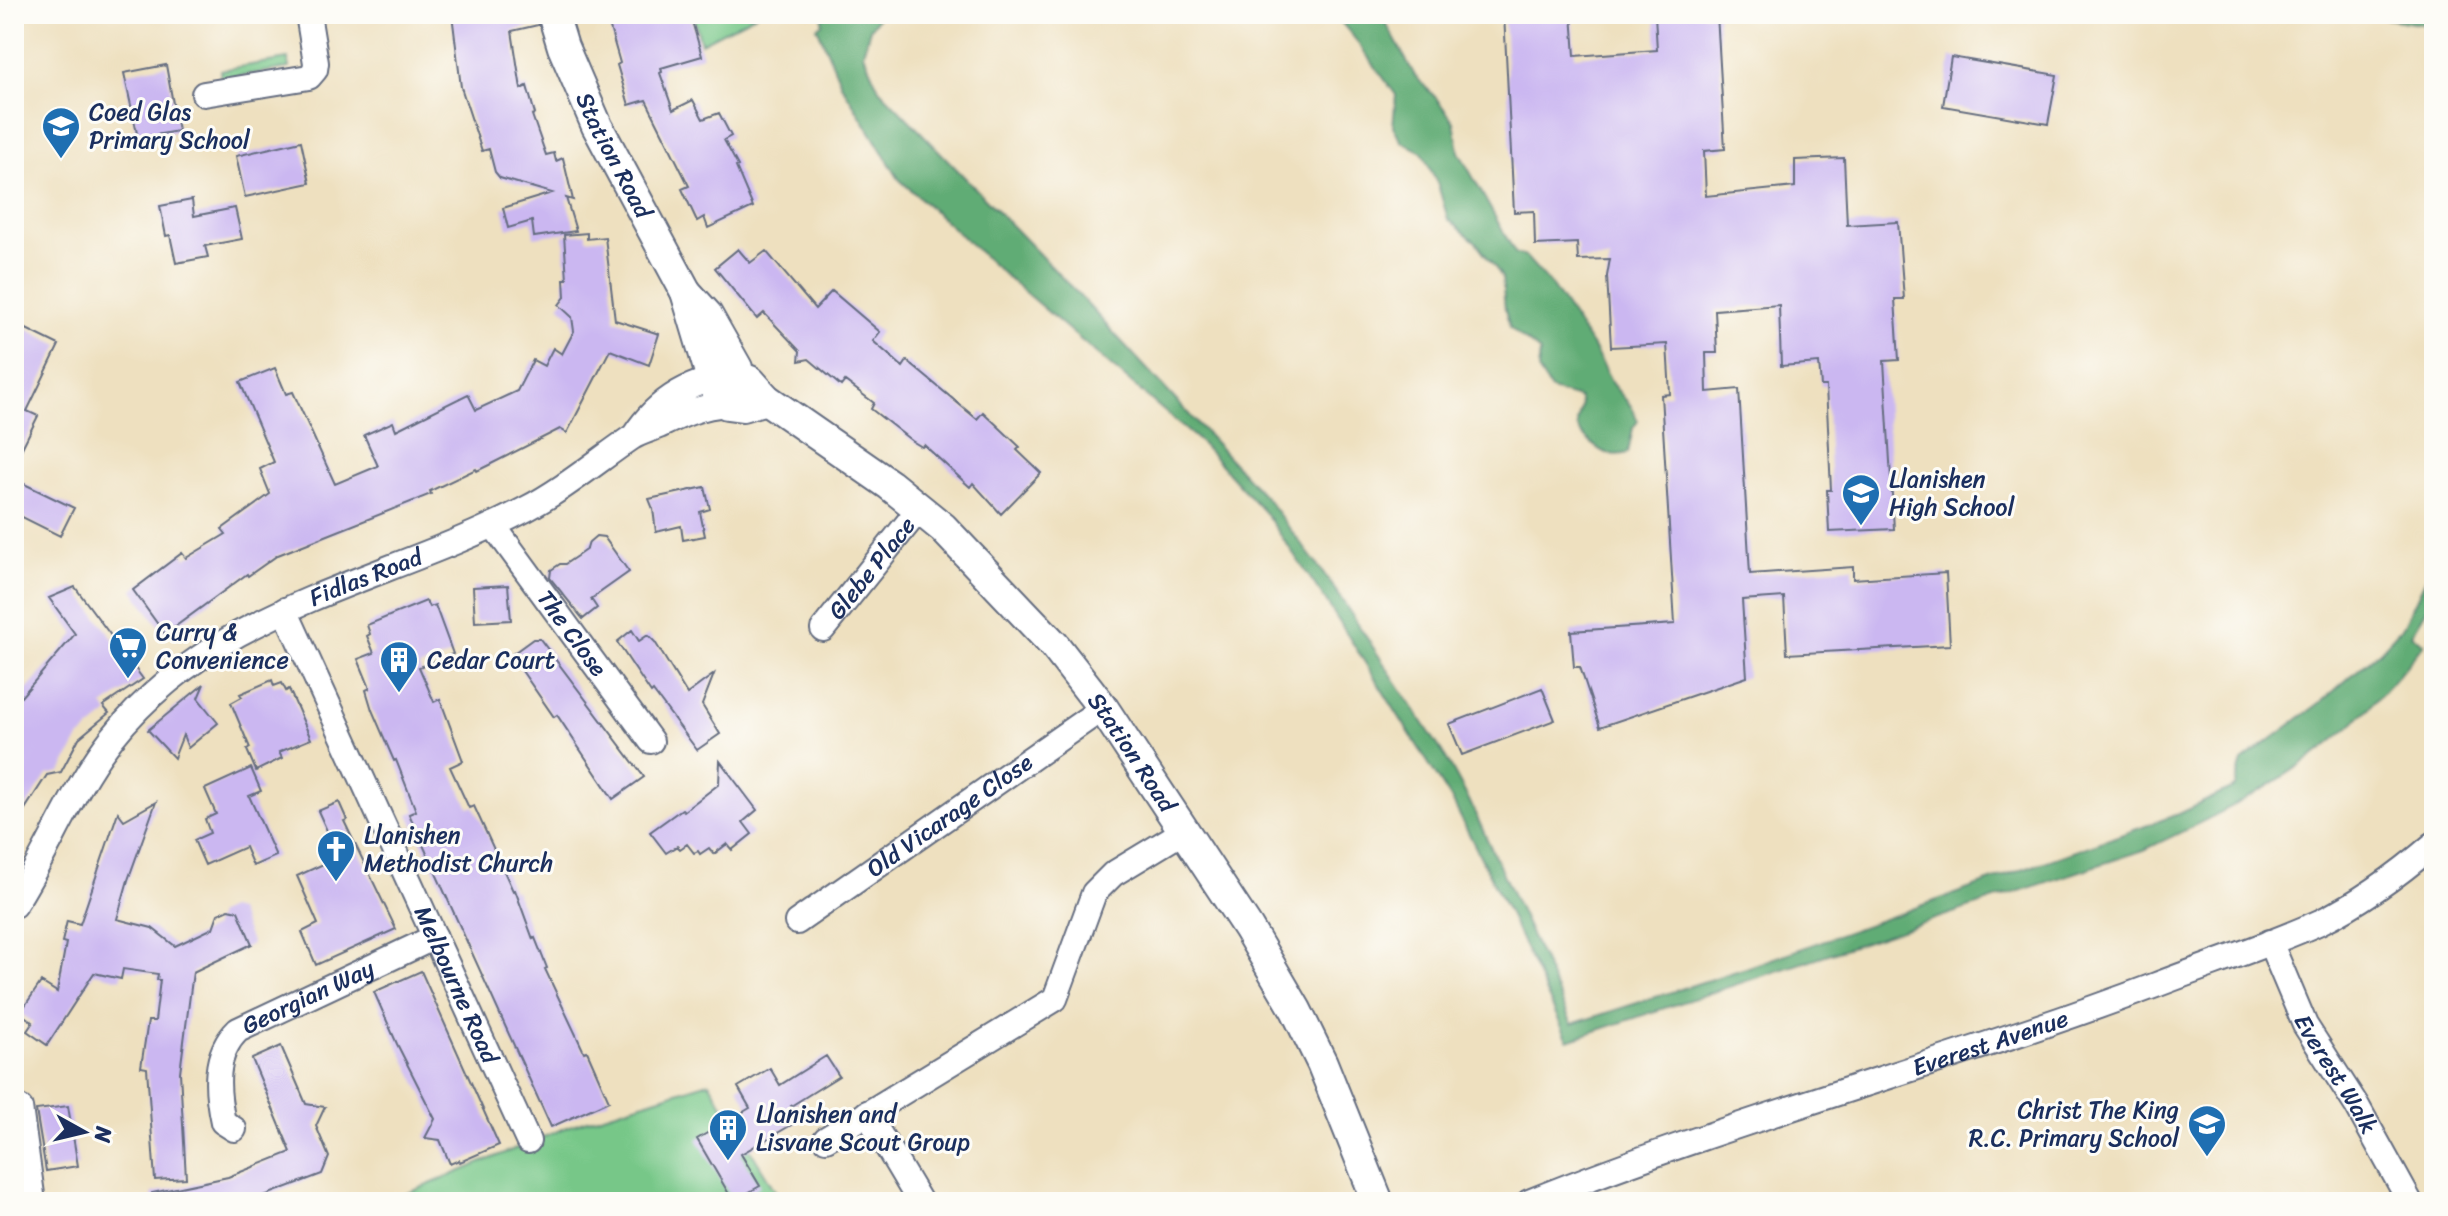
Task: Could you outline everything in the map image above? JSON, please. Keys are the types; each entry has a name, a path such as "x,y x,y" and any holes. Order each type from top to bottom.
{"main road":[{"name":"Station Road","path":"553,14 572,69 597,126 686,292 707,315 737,368 726,387"},
{"name":"Station Road","path":"726,387 750,381 766,399 920,508 1044,634 1103,708 1248,928 1296,1010 1333,1089 1378,1202"}],"street":[{"path":"204,94 309,77 316,63 308,14"},
{"name":"Fidlas Road","path":"14,905 95,762 129,719 169,682 213,648 247,627 493,525 543,500 572,483 634,436 694,409 726,387"},
{"name":"Glebe Place","path":"823,629 920,508"},
{"name":"The Close","path":"493,525 651,741"},
{"name":"Melbourne Road","path":"285,610 528,1141"},
{"name":"Old Vicarage Close","path":"797,922 1103,708"},
{"path":"826,1139 1055,999 1094,893 1113,874 1184,831"},
{"name":"Everest Avenue","path":"1529,1202 1710,1134 2046,1025 2270,942 2319,922 2354,903 2400,873 2434,844"},
{"name":"Georgian Way","path":"234,1129 223,1122 218,1101 218,1074 228,1040 238,1030 435,937"},
{"name":"Everest Walk","path":"2270,942 2305,1025 2357,1106 2410,1202"},
{"path":"20,1108 33,1202"},
{"path":"867,1113 920,1202"}],"green space":[{"path":"693,14 757,14 701,43"},
{"path":"823,14 880,14 870,29 863,53 879,89 1074,290 1267,499 1328,579 1445,756 1469,800 1572,1024 1746,968 2140,828 2235,787 2242,761 2321,702 2381,650 2404,625 2434,555 2434,597 2412,634 2424,644 2359,717 2302,764 2225,810 2144,850 1568,1040 1453,802 1326,601 1266,514 1199,441 1000,271 899,179 841,84 817,27 822,24"},
{"path":"1334,14 1381,14 1415,76 1454,122 1459,152 1515,253 1526,257 1551,285 1593,347 1612,384 1631,406 1638,421 1633,428 1628,453 1611,454 1596,447 1578,428 1579,398 1551,390 1538,370 1540,352 1510,328 1502,277 1476,242 1448,219 1438,185 1422,152 1402,142 1393,126 1396,95"},
{"path":"2373,14 2434,14 2434,26 2388,19"},
{"path":"288,59 289,68 221,79 220,70"},
{"path":"709,1082 782,1202 387,1202 572,1125"}],"building":[{"path":"452,14 536,14 538,25 512,31 521,89 527,86 535,114 532,115 546,155 554,153 556,161 563,158 573,200 566,198 576,231 534,237 532,221 508,228 503,208 552,193 500,178 495,172 489,149 482,151 461,87"},
{"path":"606,14 690,14 702,56 661,68 660,73 673,110 693,100 703,119 719,113 731,136 724,140 738,166 753,207 708,228 704,217 697,221 682,189 689,186 646,100 629,105"},
{"path":"1504,14 1572,14 1575,56 1657,50 1655,14 1717,14 1725,149 1704,151 1706,196 1795,187 1795,160 1844,158 1847,225 1898,222 1904,299 1895,299 1899,360 1884,361 1894,529 1829,532 1827,490 1831,490 1826,386 1821,386 1819,363 1781,366 1779,305 1715,310 1717,353 1706,353 1707,392 1739,389 1750,574 1853,567 1853,579 1946,573 1950,645 1787,654 1784,597 1742,600 1747,677 1600,727 1580,667 1574,667 1571,631 1675,624 1661,395 1670,394 1667,344 1611,347 1607,276 1610,259 1578,260 1577,243 1535,245 1534,211 1514,212"},
{"path":"1951,57 2057,75 2048,124 1943,106"},
{"path":"166,65 178,131 138,138 124,73"},
{"path":"301,141 310,183 245,197 236,156"},
{"path":"192,200 194,216 235,208 242,239 205,246 208,257 176,263 160,206"},
{"path":"587,233 587,239 605,237 615,320 659,334 649,365 610,350 567,433 560,429 430,491 431,494 278,555 165,634 133,590 182,553 186,558 226,534 222,529 270,494 260,469 274,462 240,382 275,368 286,394 293,392 335,484 378,466 364,435 393,422 396,430 468,394 476,410 517,391 533,360 544,366 553,348 562,354 574,331 572,317 559,305 565,297 564,279 567,279 564,235"},
{"path":"738,249 750,263 766,251 815,309 832,291 880,332 873,341 903,367 907,361 977,419 983,412 1020,447 1017,450 1041,473 1001,514 973,483 970,487 924,445 922,447 912,441 871,409 874,403 845,381 841,386 809,359 799,361 800,351 764,313 757,319 715,268"},
{"path":"14,323 59,345 27,411 38,416 14,464 14,383 23,366 14,362"},
{"path":"14,479 74,508 60,536 14,513"},
{"path":"705,487 710,509 700,512 705,536 683,540 681,526 656,532 649,499"},
{"path":"596,536 604,537 629,572 591,599 597,608 583,619 550,578 551,570 587,549"},
{"path":"508,585 511,620 475,622 473,587"},
{"path":"75,587 143,679 103,706 109,713 79,738 61,772 47,775 14,826 14,694 21,697 75,634 49,598"},
{"path":"426,601 429,607 435,605 453,654 419,667 434,702 440,699 463,761 450,767 469,808 474,806 515,890 545,969 609,1101 551,1127 409,814 416,811 372,710 366,690 370,688 358,659 374,653 367,636 370,634 367,625"},
{"path":"632,630 639,641 648,635 655,642 687,694 714,674 702,705 720,734 697,750 653,691 651,693 617,642"},
{"path":"533,639 540,639 644,777 613,799 557,715 554,717 511,655"},
{"path":"272,680 274,686 282,683 286,691 289,689 311,739 279,752 282,758 256,771 231,703 242,697 240,694"},
{"path":"204,684 198,698 218,723 188,748 183,735 174,758 148,730"},
{"path":"1542,688 1555,720 1462,755 1449,724"},
{"path":"720,761 757,810 743,822 752,834 732,850 727,844 714,854 709,848 700,854 698,851 694,853 687,844 666,853 650,832 719,784"},
{"path":"251,768 261,791 249,796 276,856 253,866 245,847 205,865 194,840 210,833 205,819 216,814 205,789"},
{"path":"156,802 117,919 152,928 175,946 213,928 218,914 229,909 238,911 252,944 193,972 180,1072 186,1178 155,1180 147,1068 141,1067 148,1021 155,1021 158,974 123,969 121,979 94,973 47,1045 27,1031 33,1022 20,1013 41,982 57,992 67,921 80,924 118,812 124,820"},
{"path":"339,802 347,820 344,821 396,929 316,965 302,932 318,924 297,876 339,857 318,811"},
{"path":"421,971 499,1145 450,1164 440,1140 425,1138 435,1119 374,992"},
{"path":"281,1046 306,1104 325,1107 316,1126 329,1157 322,1174 248,1202 153,1202 152,1193 228,1177 291,1152 252,1059"},
{"path":"826,1056 839,1076 791,1106 800,1120 741,1154 760,1186 733,1201 697,1139 750,1108 738,1087 770,1068 780,1085"},
{"path":"68,1106 78,1166 46,1171 36,1110"}],"place":[{"name":"Coed Glas Primary School","path":"61,160"},
{"name":"Llanishen High School","path":"1861,527"},
{"name":"Curry & Convenience","path":"128,680"},
{"name":"Cedar Court","path":"399,694"},
{"name":"Llanishen Methodist Church","path":"336,883"},
{"name":"Christ The King R.C. Primary School","path":"2207,1158"},
{"name":"Llanishen and Lisvane Scout Group","path":"728,1162"}]}
